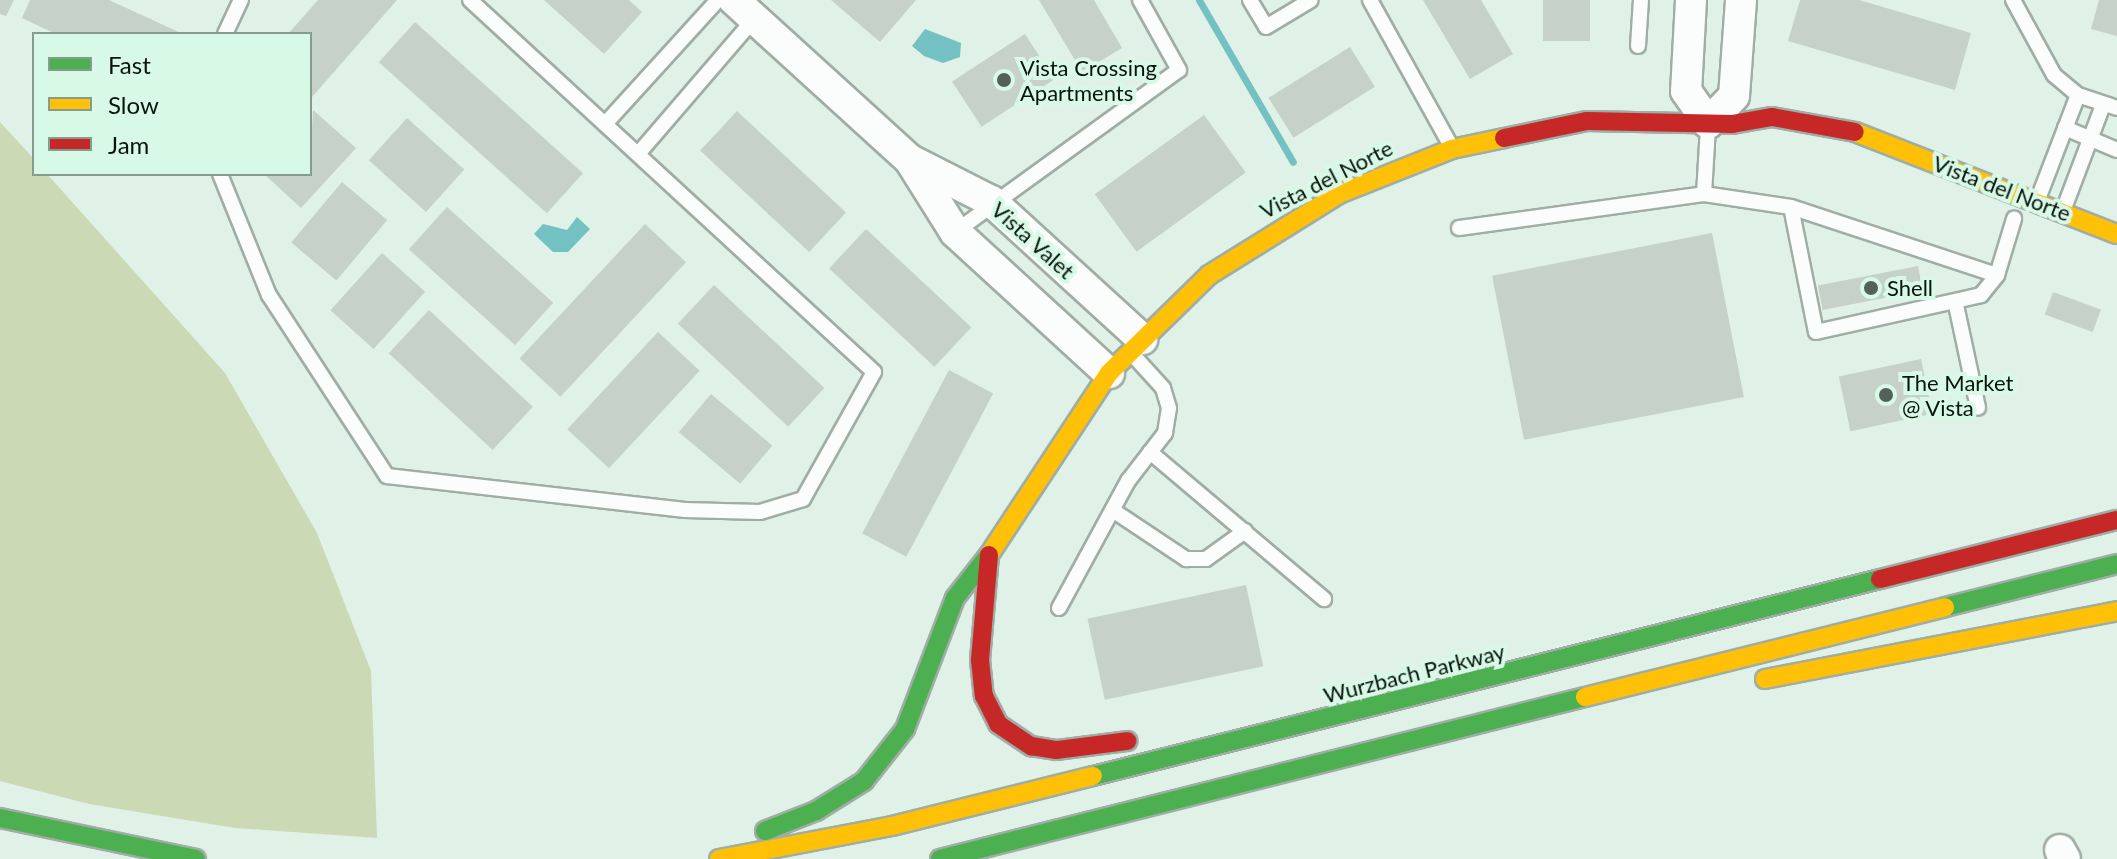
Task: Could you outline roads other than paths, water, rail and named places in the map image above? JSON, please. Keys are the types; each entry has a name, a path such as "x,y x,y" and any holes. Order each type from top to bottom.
{"main road":[{"name":"Vista del Norte","path":"694,859 816,811 864,781 905,729 955,598 989,555 1109,373 1209,275 1278,227 1397,168 1452,149 1587,121 1720,123 1772,117 1855,132 2117,234"},
{"name":"Vista del Norte","path":"1720,123 1755,137"},
{"name":"Wurzbach Parkway","path":"719,859 892,826 1620,648 2117,520"},
{"path":"989,555 980,660 984,696 998,724 1031,746 1057,750 1149,736"},
{"path":"940,859 2117,564"},
{"path":"1751,681 2117,611"},
{"path":"1314,699 1480,662 1620,648"},
{"path":"1505,719 1705,688"},
{"path":"0,818 196,859"}],"street":[{"path":"1691,0 1686,91 1720,123 1734,96 1741,0"},
{"name":"Vista Valet","path":"744,9 910,160 991,201 1136,345"},
{"name":"Vista Valet","path":"910,160 955,232 1109,373"}],"lane":[{"path":"221,176 269,295 387,476 685,510 760,512 803,499 874,372 470,0"},
{"path":"605,124 718,0"},
{"path":"955,232 991,201 1179,70 1140,0"},
{"path":"1250,0 1266,27 1311,0"},
{"path":"1370,0 1452,149"},
{"path":"1638,46 1641,0"},
{"path":"2013,0 2054,75 2078,95 2110,107 2090,139 2062,211"},
{"path":"226,32 233,2"},
{"path":"638,154 744,9"},
{"path":"2037,201 2078,95"},
{"path":"1704,194 1720,123"},
{"path":"2065,128 2117,150"},
{"path":"1459,228 1704,194 1791,207 1997,275"},
{"path":"1791,207 1816,332 1956,305 1981,295 1997,275 2014,219"},
{"path":"1956,305 1978,408"},
{"path":"1059,608 1114,511 1165,433 1169,408 1163,388 1136,345"},
{"path":"1150,452 1324,599"},
{"path":"1114,511 1186,559 1206,559 1245,531"}],"water":[{"path":"925,29 961,43 960,57 943,63 924,56 912,46"},
{"path":"577,217 590,229 568,252 553,252 534,234 543,224 567,230"}],"waterway":[{"path":"1199,0 1293,162"}],"place":[{"name":"Vista Crossing Apartments","path":"1004,80"},
{"name":"Shell","path":"1871,288"},
{"name":"The Market @ Vista","path":"1886,395"}]}
